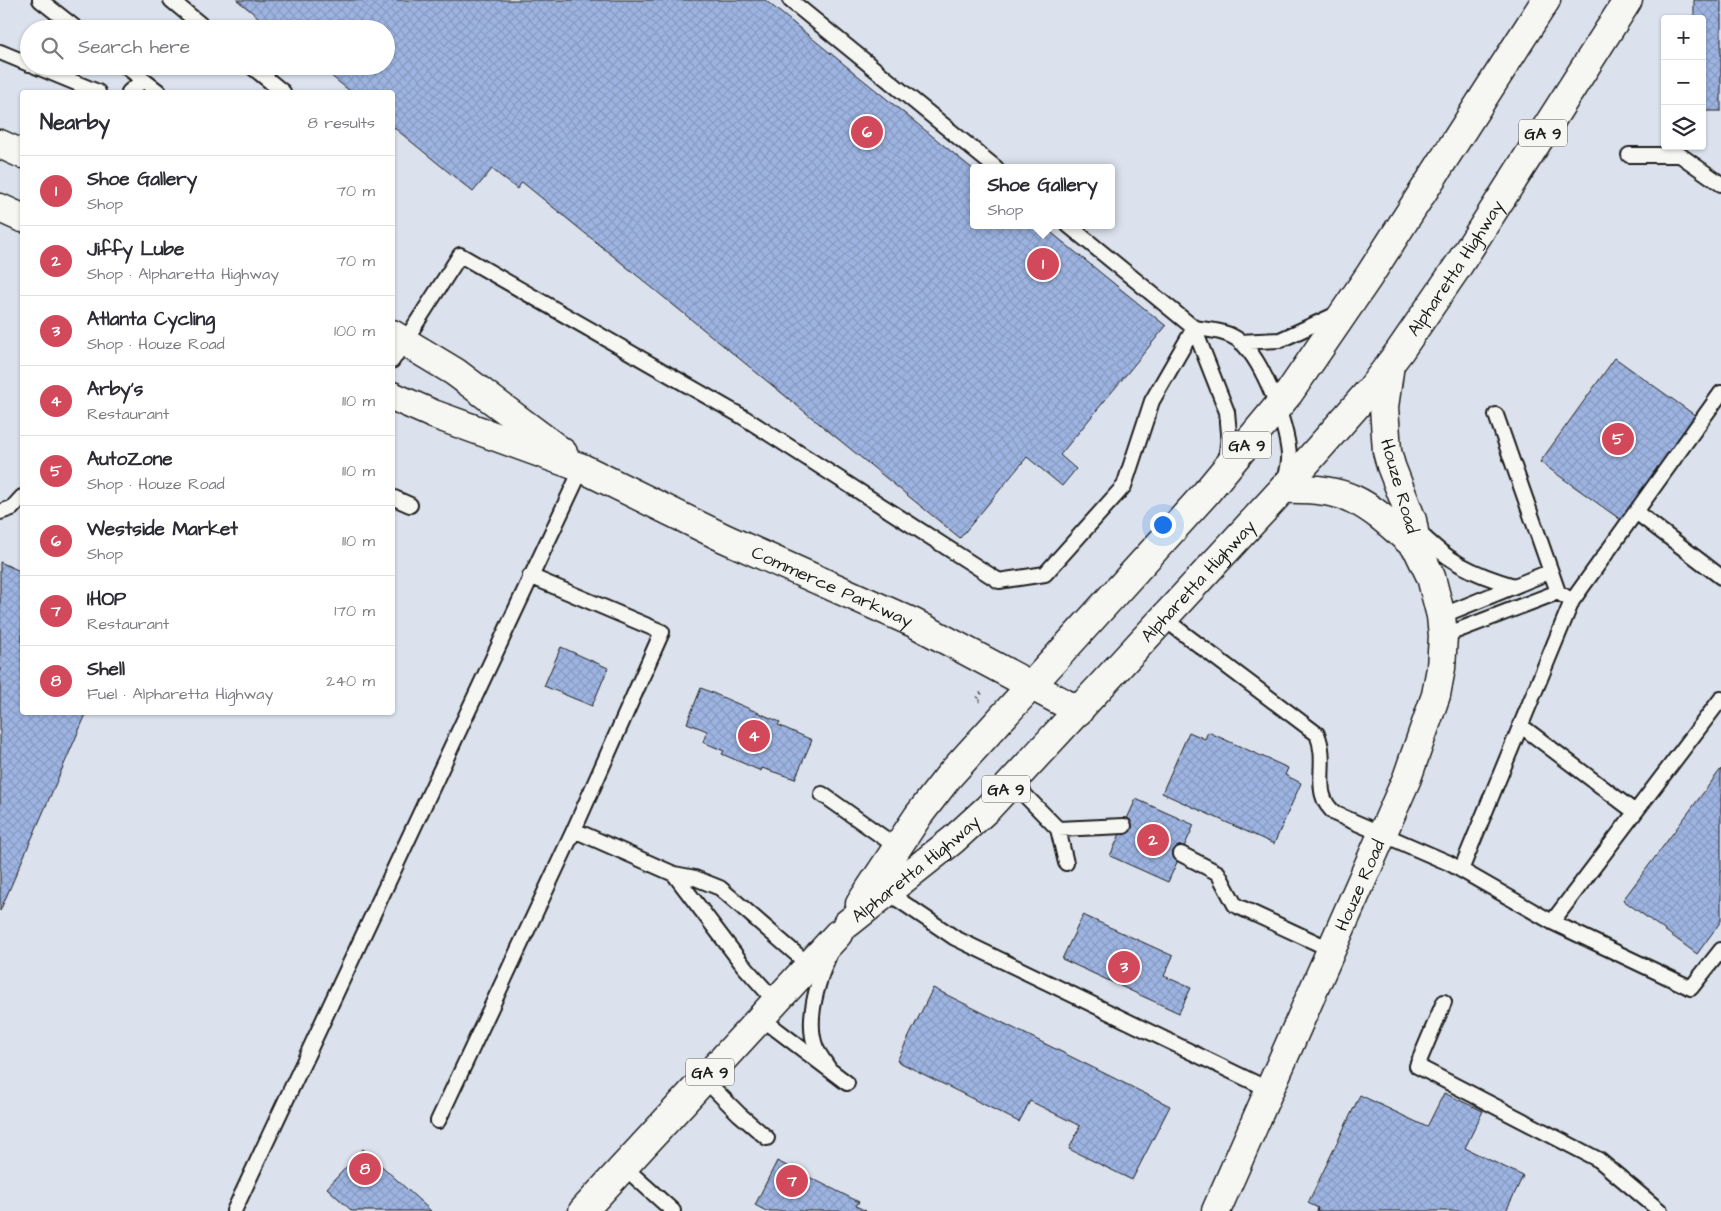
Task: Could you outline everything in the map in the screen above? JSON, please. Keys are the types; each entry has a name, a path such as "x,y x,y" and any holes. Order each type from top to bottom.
{"main road":[{"name":"Alpharetta Highway","path":"1537,6 1347,309 1277,408 1225,472 1033,686 949,776 897,848 847,924 953,840 1012,782 1283,489 1390,364 1458,266 1628,0"},
{"path":"0,144 20,153"},
{"path":"0,208 20,217"},
{"name":"Commerce Parkway","path":"397,345 502,406 582,468"},
{"name":"Houze Road","path":"1216,1211 1407,778 1436,695 1442,668 1442,626 1431,578 1415,537 1405,498 1391,466 1385,438 1384,407 1390,364"},
{"name":"Commerce Parkway","path":"395,397 433,414 582,468 724,538 914,623 1079,711"},
{"name":"Houze Road","path":"1283,489 1315,488 1343,493 1363,503 1415,537"},
{"name":"Alpharetta Highway","path":"583,1211 838,934"}],"lane":[{"path":"40,0 66,20"},
{"path":"171,0 195,20"},
{"path":"790,0 991,164"},
{"path":"0,52 20,60"},
{"path":"56,75 93,90"},
{"path":"137,75 156,90"},
{"path":"262,75 281,90"},
{"path":"131,90 143,80"},
{"path":"1630,155 1680,155 1721,184"},
{"path":"1073,229 1194,328 1227,412 1229,433 1225,472"},
{"path":"397,345 460,255 743,417 999,581 1045,574 1124,486 1152,401 1194,328"},
{"path":"1240,342 1280,340 1347,309"},
{"path":"1194,328 1220,331 1240,342 1257,365 1277,408 1289,455 1283,489"},
{"path":"1461,870 1572,601 1721,393"},
{"path":"1496,415 1558,592 1572,601"},
{"path":"234,1211 582,468"},
{"path":"395,498 410,505"},
{"path":"0,512 12,508 20,499"},
{"path":"1636,512 1721,576"},
{"path":"1415,537 1427,541 1479,576 1514,586"},
{"path":"1442,626 1514,586 1550,572"},
{"path":"438,1121 574,830 662,632 530,576"},
{"path":"1442,626 1558,592"},
{"path":"1163,618 1317,734 1322,746 1322,796 1326,806 1336,814 1461,870 1552,922 1691,988 1721,950"},
{"path":"1552,922 1721,698"},
{"path":"1520,725 1635,812"},
{"path":"1012,782 1058,829 1066,863"},
{"path":"822,794 897,848"},
{"path":"1058,829 1124,826"},
{"path":"574,830 674,874 695,878 720,888 809,964"},
{"path":"1181,854 1218,873 1235,905 1332,950"},
{"path":"674,874 743,965 768,1009 806,1054 847,1083"},
{"path":"887,892 955,938 1270,1090"},
{"path":"829,1069 816,1048 812,1019 824,967 838,934"},
{"path":"1444,1002 1417,1066 1598,1160 1660,1211"},
{"path":"704,1079 739,1114 767,1138"},
{"path":"624,1167 673,1211"}],"path":[{"path":"977,699 982,692"}],"building":[{"path":"237,0 765,0 970,167 970,229 1047,229 1166,326 1060,455 1076,469 1062,486 1027,457 960,538 522,182 517,189 492,169 473,192 395,128 395,90 349,90 330,75 395,75 395,20 262,20"},
{"path":"1694,0 1721,0 1721,111 1706,111 1706,15 1694,15"},
{"path":"1615,358 1696,416 1621,520 1540,462"},
{"path":"0,562 20,571 20,715 86,715 0,911"},
{"path":"561,647 608,668 592,706 544,686"},
{"path":"701,688 780,722 778,725 812,740 795,779 762,768 761,771 722,754 724,751 703,742 707,731 687,723"},
{"path":"1189,732 1205,739 1208,732 1288,768 1285,775 1301,783 1274,844 1162,793"},
{"path":"1721,769 1721,921 1697,954 1623,900"},
{"path":"1136,799 1194,825 1168,882 1110,856"},
{"path":"1083,915 1173,956 1164,976 1191,988 1179,1013 1062,959"},
{"path":"933,988 1170,1106 1132,1180 1069,1149 1080,1126 1030,1101 1019,1122 897,1061"},
{"path":"1444,1093 1483,1111 1465,1148 1523,1176 1506,1211 1317,1211 1318,1208 1308,1203 1360,1095 1427,1127"},
{"path":"363,1149 431,1211 352,1211 327,1188"},
{"path":"777,1161 859,1202 856,1206 866,1211 766,1211 755,1205"}],"place":[{"name":"Westside Market","path":"867,132"},
{"name":"Shoe Gallery","path":"1043,264"},
{"name":"AutoZone","path":"1618,439"},
{"name":"Arby's","path":"754,736"},
{"name":"Jiffy Lube","path":"1153,840"},
{"name":"Atlanta Cycling","path":"1124,967"},
{"name":"Shell","path":"365,1169"},
{"name":"IHOP","path":"792,1181"}]}
